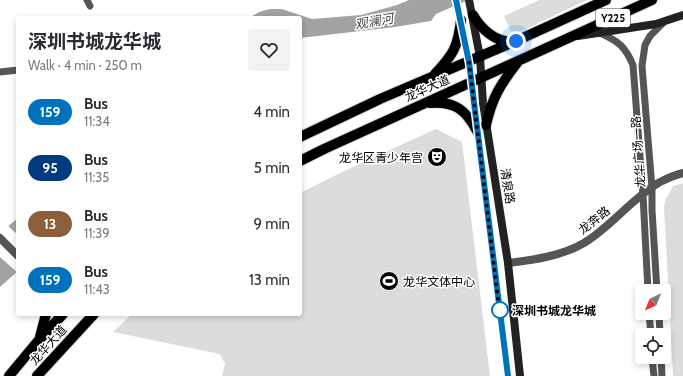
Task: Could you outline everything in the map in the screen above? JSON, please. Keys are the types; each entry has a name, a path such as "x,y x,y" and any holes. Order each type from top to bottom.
{"main road":[{"name":"清泉路","path":"456,0 469,62 471,83 482,128 508,263 520,376"},
{"name":"清泉路","path":"469,0 480,57 483,103 482,128 508,376"},
{"name":"龙华大道","path":"302,136 606,0"},
{"name":"龙华大道","path":"302,160 652,0"},
{"path":"473,15 492,36 503,41 516,41"},
{"path":"573,36 656,24 683,15"},
{"path":"431,78 448,60 454,51 459,38 461,20"},
{"path":"424,104 436,103 458,107 482,128 499,87 519,61"},
{"path":"39,340 45,316"},
{"name":"龙华大道","path":"10,376 39,340 61,316"},
{"name":"龙华大道","path":"37,376 92,316"}],"street":[{"name":"龙华广场一路","path":"657,284 652,188 643,78 643,54 645,44 650,36 656,28 666,21"},
{"name":"龙华广场一路","path":"600,33 613,39 621,45 628,54 633,65 643,194 648,284"},
{"path":"0,72 16,70"},
{"name":"龙奔路","path":"508,263 555,255 583,243 599,232 643,194 665,180 683,173"},
{"path":"0,238 16,254"},
{"path":"653,364 654,376"},
{"path":"661,364 662,376"}],"shaded area":[{"path":"539,0 587,0 513,35 504,16"},
{"name":"龙华文体中心","path":"436,129 462,142 490,376 222,376 225,364 220,354 113,332 130,316 302,316 302,192"},
{"path":"683,183 683,376 673,376 670,320 671,284 668,284 664,206 673,186"}],"water":[{"name":"观澜河","path":"409,0 468,0 436,14 431,21 395,27 302,38 302,16 252,16 259,12 270,9 282,9 312,19 361,15"},
{"path":"16,220 16,273 0,287 0,233"}],"pier":[{"path":"7,225 16,233 16,271 0,257 0,230"}],"bus line":[{"name":"159","path":"456,0 469,62 508,376"}],"place":[{"name":"龙华区青少年宫","path":"437,157"},
{"name":"龙华文体中心","path":"389,281"},
{"name":"深圳书城龙华城","path":"500,310"}],"route":[{"path":"500,310 500,315 469,62 516,41"}]}
